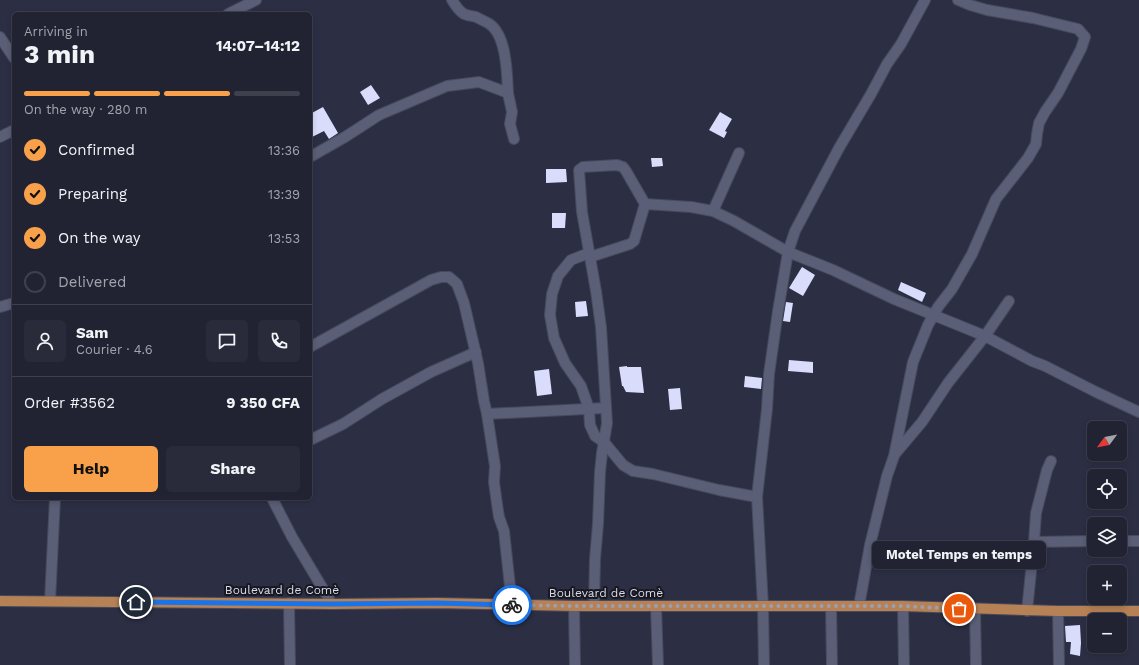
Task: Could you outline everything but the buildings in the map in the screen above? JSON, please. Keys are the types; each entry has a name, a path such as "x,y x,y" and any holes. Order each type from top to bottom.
{"main road":[{"name":"Boulevard de Comè","path":"0,601 332,604 437,603 574,606 903,606 1058,611 1139,611"}],"street":[{"path":"232,12 256,0"},
{"path":"452,0 457,8 464,14 477,17 490,24 494,28 500,40 505,57 508,93 512,112 510,124 514,139"},
{"path":"764,665 763,606 757,497 767,409 769,374 788,252 795,231 840,148 925,0"},
{"path":"859,606 870,545 887,476 894,456 913,362 928,325 938,307 952,289 965,266 996,199 1028,158 1036,144 1039,123 1058,93 1082,49 1085,37 1078,29 982,8 958,0"},
{"path":"0,37 12,55"},
{"path":"312,156 379,115 447,86 479,82 508,93"},
{"path":"0,137 12,131"},
{"path":"714,211 739,153"},
{"path":"594,606 600,472 602,453 604,442 607,423 601,327 596,291 589,255 582,212 579,170 581,168 617,165 622,167 626,170 645,204 634,241 630,244 589,255 571,260 558,276 552,294 550,315 554,338 565,363 581,386 588,409 590,425 595,436 604,442 623,465 633,471 757,497"},
{"path":"645,204 714,211 788,252 833,270 894,299 984,336 1032,362 1045,366 1139,412"},
{"path":"312,347 430,280 441,277 449,277 457,284 464,302 476,352 487,414 495,466 494,482 499,517 504,531 512,605"},
{"path":"894,456 922,422 948,383 1009,301"},
{"path":"0,307 12,304"},
{"path":"312,439 343,424 431,372 476,352"},
{"path":"487,414 605,408"},
{"path":"1027,610 1036,513 1047,470 1052,462"},
{"path":"50,601 55,500"},
{"path":"273,500 292,537 332,604"},
{"path":"1034,542 1087,541"},
{"path":"1127,541 1139,541"},
{"path":"289,603 290,665"},
{"path":"574,606 575,665"},
{"path":"656,606 658,665"},
{"path":"903,606 904,665"},
{"path":"831,607 832,665"},
{"path":"975,609 976,665"},
{"path":"1058,611 1059,665"}],"way so far":[{"path":"512,605 817,607 903,606 959,609"}],"place":[{"name":"Motel Temps en temps","path":"959,609"}],"route":[{"path":"136,602 332,604 437,603 512,605"}]}
